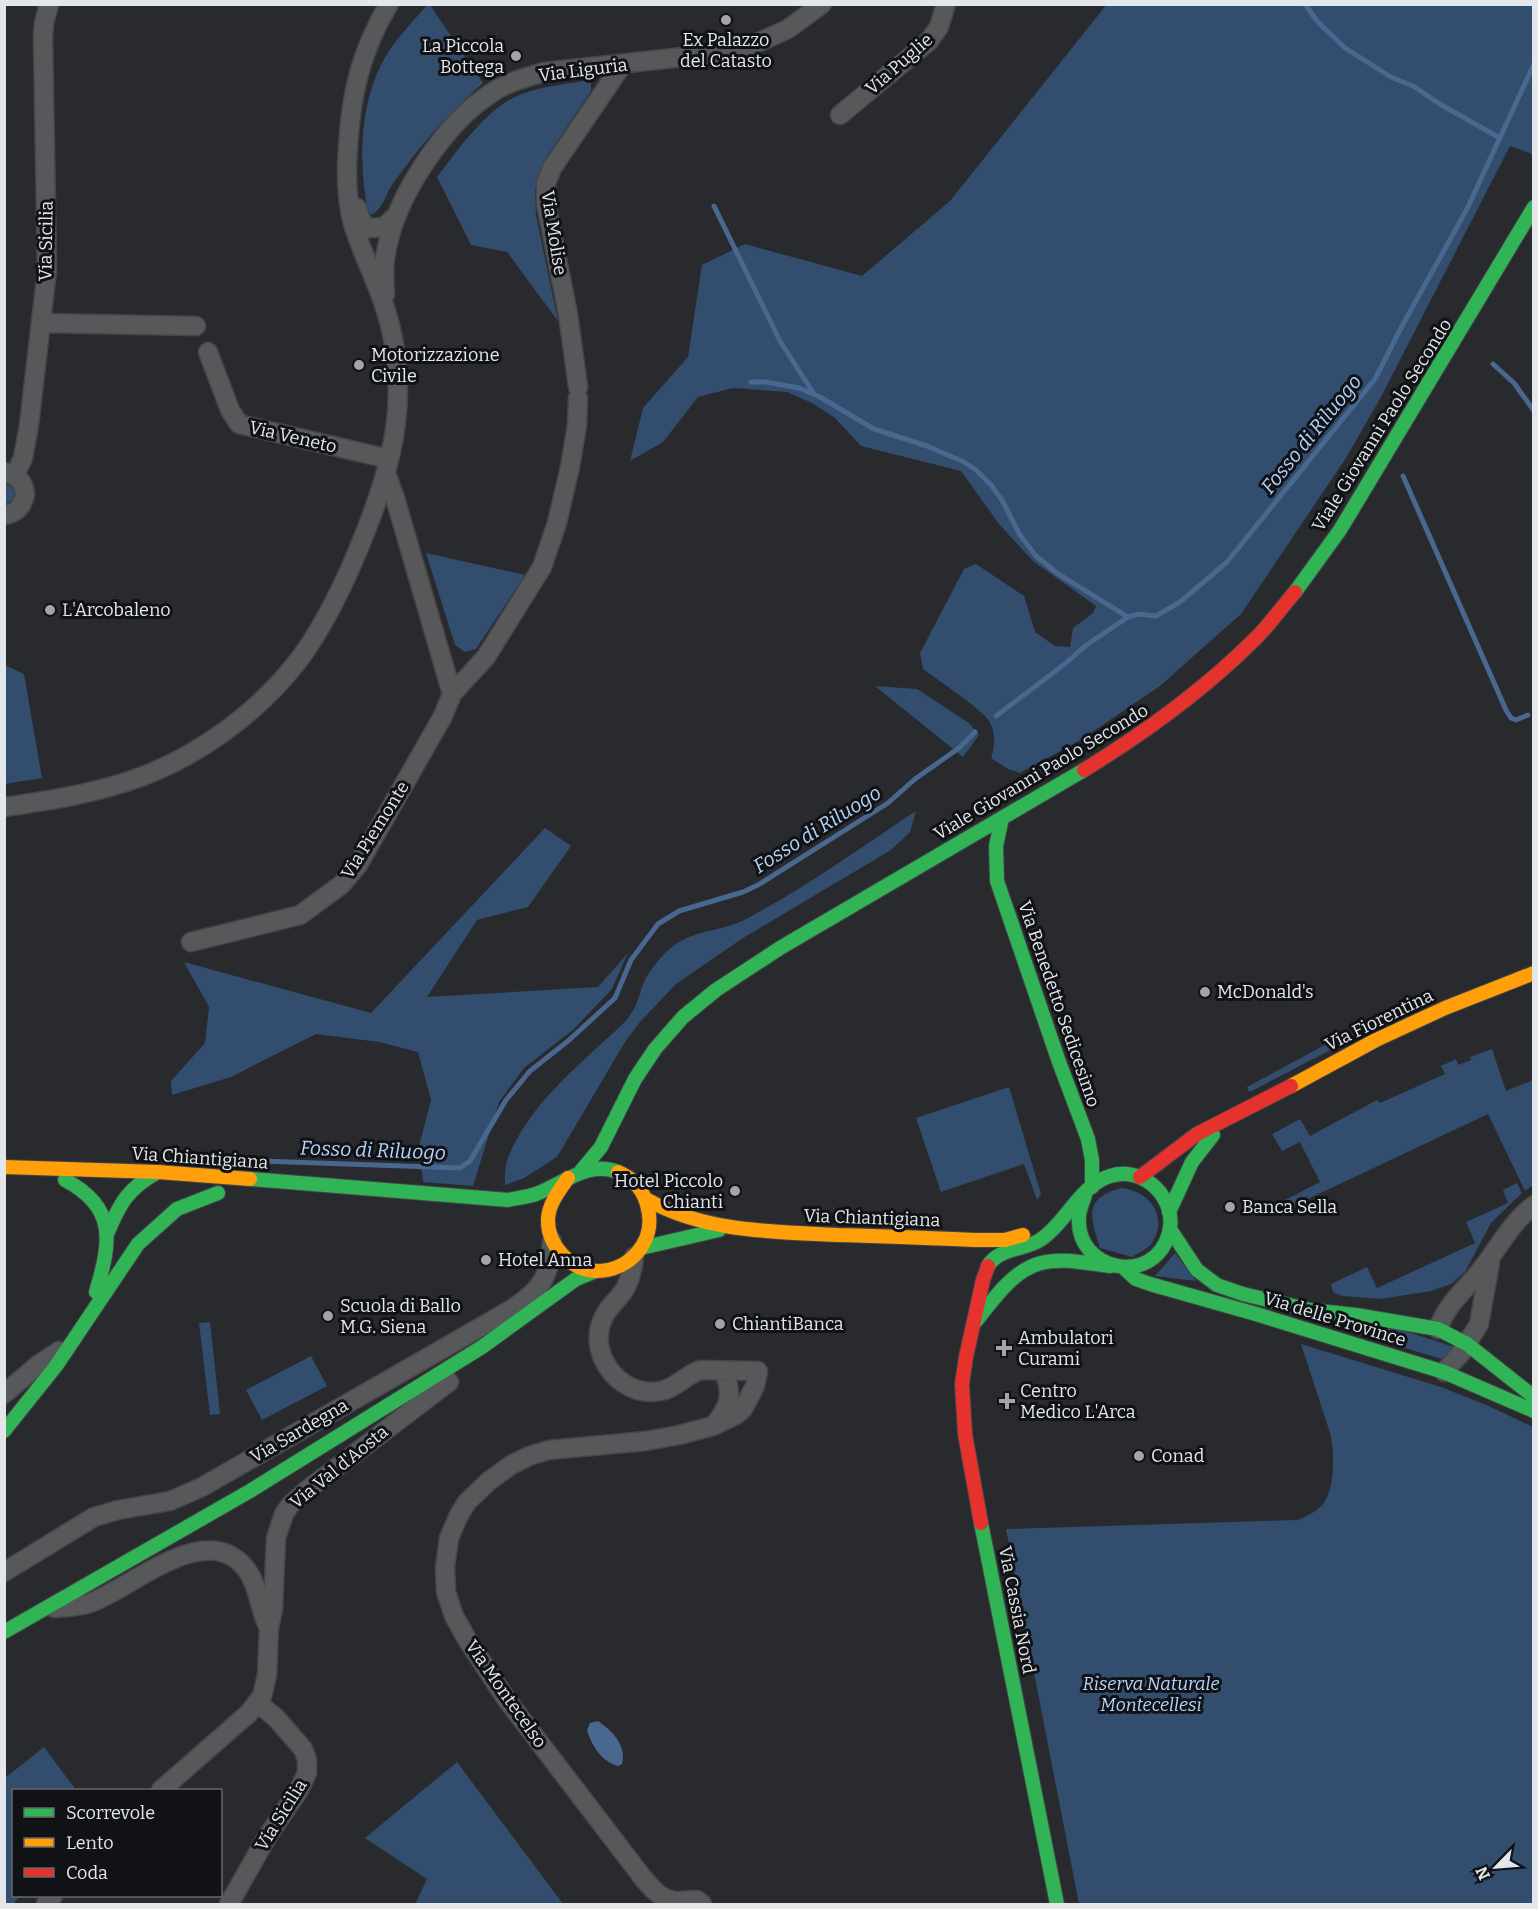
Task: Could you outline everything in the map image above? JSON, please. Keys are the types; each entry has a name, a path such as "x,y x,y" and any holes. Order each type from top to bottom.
{"main road":[{"name":"Viale Giovanni Paolo Secondo","path":"581,1171 597,1153 635,1079 655,1049 695,1006 765,957 1106,757 1172,712 1233,660 1278,614 1317,564 1364,493 1533,207"},
{"name":"Via Benedetto Sedicesimo","path":"1002,818 996,846 997,881 1088,1139 1092,1160 1089,1191"},
{"path":"956,845 969,852"},
{"name":"Via Benedetto Sedicesimo","path":"982,864 997,881"},
{"name":"Via Fiorentina","path":"1170,1229 1169,1212 1162,1194 1140,1176 1191,1138 1376,1040 1445,1008 1533,973"},
{"name":"Via Fiorentina","path":"1169,1212 1196,1153 1211,1137 1245,1111"},
{"path":"618,1115 621,1139"},
{"name":"Via Benedetto Sedicesimo","path":"1088,1139 1100,1154 1123,1174"},
{"path":"623,1159 625,1175"},
{"name":"Via Chiantigiana","path":"4,1167 158,1172 508,1200 534,1195 581,1171 595,1168 611,1169 625,1175 637,1185 646,1199 678,1216 742,1228 820,1234 950,1239 981,1260 1008,1269 1028,1268"},
{"path":"127,1171 141,1204"},
{"path":"107,1234 120,1202 133,1185 158,1172"},
{"name":"Via Chiantigiana","path":"4,1173 154,1187"},
{"path":"981,1260 1022,1249 1042,1239 1103,1179 1123,1174 1140,1176"},
{"name":"Via Chiantigiana","path":"545,1231 550,1201 557,1188 568,1178"},
{"path":"65,1180 82,1188 98,1205 104,1217 107,1234 105,1262 88,1317"},
{"name":"Via Chiantigiana","path":"186,1190 236,1195"},
{"path":"1089,1191 1078,1215 1081,1236 1090,1252 1103,1262 1119,1268"},
{"path":"4,1431 39,1389 73,1342 138,1244 177,1209 218,1193"},
{"path":"638,1252 647,1237 650,1224 650,1211 646,1199"},
{"path":"950,1239 1012,1239 1038,1229 1069,1210"},
{"path":"138,1244 144,1221"},
{"name":"Via Chiantigiana","path":"4,1632 250,1491 482,1347 576,1279 597,1271 621,1267 638,1252 690,1235 742,1228"},
{"path":"1028,1268 1048,1262 1119,1268 1141,1264 1158,1253 1168,1238 1170,1229"},
{"name":"Via delle Province","path":"1170,1229 1197,1270 1209,1281 1225,1289 1310,1310 1356,1315 1438,1329 1467,1344 1533,1397"},
{"path":"545,1231 561,1255 575,1265 597,1271"},
{"name":"Via Cassia Nord","path":"981,1260 983,1286 962,1379 965,1433 1057,1905"},
{"name":"Via Cassia Nord","path":"975,1322 996,1297 1028,1268"},
{"name":"Via delle Province","path":"1119,1268 1149,1284 1256,1314 1444,1372 1533,1411"}],"street":[{"name":"Via Sicilia","path":"4,515 14,513 24,502 24,487 10,474 21,464 26,442 47,260 44,23 49,4"},
{"path":"4,807 77,795 128,782 151,773 198,748 256,705 300,657 321,625 344,582 361,543 387,466 395,430 398,389 396,360 386,311 352,219 345,178 351,104 360,67 369,41 389,4"},
{"name":"Via Liguria","path":"386,311 385,256 396,216 420,171 436,147 461,118 492,92 544,72 739,51 788,29 822,4"},
{"name":"Via Puglie","path":"840,115 924,47 939,27 946,4"},
{"name":"Via Molise","path":"578,392 568,314 546,204 546,183 552,168 622,65"},
{"path":"347,150 354,195 364,225 369,228 380,228 396,216"},
{"path":"41,323 196,326"},
{"name":"Via Veneto","path":"208,352 230,410 239,424 387,466"},
{"name":"Via Piemonte","path":"191,942 300,915 341,885 358,865 442,716 452,694 486,657 542,567 566,486 576,436 578,392"},
{"path":"387,466 452,694"},
{"path":"1438,1329 1451,1303 1492,1256 1515,1223 1533,1205"},
{"name":"Via Sardegna","path":"4,1572 94,1517 118,1510 170,1501 202,1487 512,1309 543,1283 549,1268 545,1231"},
{"path":"638,1252 633,1272 625,1289 602,1320 598,1336 599,1347 607,1366 624,1384 639,1391 659,1392 673,1387 692,1373 701,1370 724,1372 730,1394 728,1405 713,1426"},
{"path":"1444,1372 1467,1344 1479,1324 1492,1256"},
{"path":"597,1271 615,1300"},
{"path":"1479,1324 1494,1365"},
{"path":"4,1394 38,1365 73,1342"},
{"name":"Via Val d'Aosta","path":"258,1703 267,1676 268,1628 273,1609 276,1538 284,1514 290,1505 307,1490 467,1369 482,1347"},
{"name":"Via Montecelso","path":"702,1905 697,1900 664,1899 643,1878 483,1667 454,1616 444,1581 449,1538 459,1515 467,1502 489,1480 529,1456 549,1450 646,1441 713,1426 743,1409 755,1386 758,1371 724,1372"},
{"name":"Via Val d'Aosta","path":"46,1609 90,1604 175,1559 193,1552 209,1550 232,1557 245,1568 257,1590 268,1628"},
{"name":"Via Sicilia","path":"229,1905 244,1875 306,1776 307,1764 300,1746 276,1718 258,1703"},
{"path":"163,1789 258,1703"}],"green space":[{"path":"1107,4 1533,5 1533,150 1532,154 1510,146 1381,397 1346,458 1241,614 1160,686 1082,739 1020,773 1008,769 991,758 994,739 989,721 923,669 920,653 964,569 976,564 1024,596 1035,632 1055,646 1070,647 1073,628 1093,613 1096,606 1033,561 999,524 961,471 861,446 835,418 812,403 787,392 733,388 698,397 663,442 630,461 643,408 688,357 702,265 745,244 862,276 950,201"},
{"path":"427,5 430,5 483,83 446,118 423,144 392,185 381,206 371,215 366,199 362,160 364,126 370,93 386,55"},
{"path":"583,81 591,83 591,91 548,155 535,190 536,215 558,321 507,252 471,245 437,177 472,132 504,103 531,91"},
{"path":"5,483 12,487 15,493 13,500 5,504"},
{"path":"426,553 525,575 476,649 465,652 455,645"},
{"path":"5,665 24,674 42,778 5,784"},
{"path":"875,686 917,689 969,723 979,735 963,757"},
{"path":"916,811 910,832 891,850 743,938 676,984 640,1022 625,1042 557,1157 524,1178 505,1185 509,1156 530,1118 558,1084 628,1018 635,1008 648,974 669,950 690,937 735,924 766,908 832,868"},
{"path":"545,828 571,846 528,907 477,920 427,997 598,987 628,953 612,989 574,1029 524,1068 499,1102 473,1186 423,1182 419,1146 431,1100 418,1052 379,1042 316,1034 231,1077 172,1095 171,1081 205,1043 209,1007 184,962 371,1013"},
{"path":"1332,1041 1338,1046 1250,1092 1248,1090 1247,1087"},
{"path":"1492,1049 1506,1091 1533,1080 1533,1185 1525,1191 1488,1114 1289,1208 1285,1200 1320,1182 1300,1142 1282,1151 1272,1134 1300,1119 1310,1136 1377,1100 1380,1103 1445,1074 1441,1066 1456,1059 1458,1065 1471,1060 1470,1057"},
{"path":"1009,1087 1041,1194 1037,1200 1024,1164 941,1192 916,1118"},
{"path":"1517,1183 1522,1193 1491,1223 1465,1272 1451,1284 1431,1291 1381,1299 1342,1296 1333,1292 1331,1284 1367,1267 1377,1288 1475,1243 1466,1222 1508,1203 1503,1190"},
{"path":"1121,1188 1140,1194 1148,1200 1157,1215 1157,1233 1152,1243 1132,1257 1100,1248 1092,1219 1092,1211 1100,1198"},
{"path":"1175,1253 1196,1281 1155,1276"},
{"path":"210,1322 220,1414 210,1415 199,1323"},
{"path":"1349,1324 1399,1329 1454,1347 1445,1360 1348,1331"},
{"name":"Riserva Naturale Montecellesi","path":"1301,1344 1441,1387 1533,1427 1533,1904 1079,1904 1006,1529 1298,1520 1313,1512 1323,1504 1331,1486 1333,1452 1331,1436"},
{"path":"311,1356 327,1386 262,1420 246,1390"},
{"path":"44,1747 75,1789 12,1789 12,1897 19,1897 13,1904 5,1904 5,1778"},
{"path":"457,1762 563,1904 415,1904 427,1879 365,1838"}],"shaded area":[{"path":"598,1721 613,1734 620,1744 623,1757 622,1764 618,1766 602,1757 592,1742 587,1730 590,1723"}],"waterway":[{"path":"1305,4 1317,21 1345,48 1391,77 1415,87 1438,103 1500,138"},
{"name":"Fosso di Riluogo","path":"996,716 1085,646 1128,617 1139,614 1156,616 1180,602 1227,562 1375,379 1467,209 1534,64"},
{"path":"714,206 780,341 814,394"},
{"path":"1493,364 1514,383 1534,411"},
{"path":"751,382 766,382 799,388 820,397 874,429 927,446 964,462 991,485 1002,500 1020,535 1036,556 1057,573 1128,617"},
{"path":"1403,476 1506,710 1511,718 1516,720 1528,715"},
{"name":"Fosso di Riluogo","path":"204,1159 460,1168 470,1161 506,1100 530,1071 568,1041 615,998 631,960 658,924 679,911 743,892 758,885 888,803 915,779 959,748 975,732"}],"traffic: fast":[{"path":"1295,592 1340,530 1534,207"},
{"path":"581,1171 601,1147 635,1079 655,1049 683,1017 716,990 780,948 1084,770"},
{"path":"1002,818 996,846 997,881 1088,1139 1092,1160 1092,1187"},
{"path":"1169,1212 1192,1162 1213,1135"},
{"path":"250,1179 508,1200 536,1194 586,1171 607,1169 618,1172"},
{"path":"107,1234 126,1197 139,1184 158,1172"},
{"path":"988,1266 992,1260 1005,1252 1040,1240 1058,1224 1090,1188 1110,1176 1123,1174 1135,1175 1146,1180 1163,1197 1170,1220 1169,1233 1161,1250 1148,1261 1133,1266 1117,1266 1102,1260 1089,1250 1081,1235 1079,1214 1085,1195"},
{"path":"65,1180 94,1202 102,1214 106,1227 105,1257 96,1292"},
{"path":"4,1431 56,1366 138,1244 177,1209 218,1193"},
{"path":"1170,1229 1197,1270 1217,1285 1243,1294 1310,1310 1356,1315 1438,1329 1467,1344 1534,1397"},
{"path":"641,1248 719,1230"},
{"path":"976,1321 1004,1287 1021,1272 1031,1267 1049,1261 1110,1266"},
{"path":"1125,1269 1136,1279 1150,1284 1444,1372 1534,1411"},
{"path":"4,1632 250,1491 482,1347 576,1279 596,1271"},
{"path":"981,1523 1057,1904"}],"traffic: slow":[{"path":"1291,1086 1376,1040 1445,1008 1534,973"},
{"path":"4,1167 158,1172 250,1179"},
{"path":"568,1178 555,1197 548,1219 556,1247 562,1255 578,1267 597,1271 609,1270 620,1266 638,1252 648,1233 647,1203 634,1182 618,1172"},
{"path":"646,1199 691,1218 764,1231 975,1240 1005,1240 1023,1235"}],"traffic: jam":[{"path":"1084,770 1130,741 1195,693 1261,633 1295,592"},
{"path":"1140,1177 1197,1134 1291,1086"},
{"path":"981,1523 965,1434 962,1384 966,1357 988,1266"}],"place":[{"name":"Ex Palazzo del Catasto","path":"726,20"},
{"name":"La Piccola Bottega","path":"516,56"},
{"name":"Motorizzazione Civile","path":"359,365"},
{"name":"L'Arcobaleno","path":"50,610"},
{"name":"McDonald's","path":"1205,992"},
{"name":"Hotel Piccolo Chianti","path":"735,1191"},
{"name":"Banca Sella","path":"1230,1207"},
{"name":"Hotel Anna","path":"486,1260"},
{"name":"Scuola di Ballo M.G. Siena","path":"328,1316"},
{"name":"ChiantiBanca","path":"720,1324"},
{"name":"Ambulatori Curami","path":"1004,1348"},
{"name":"Centro Medico L'Arca","path":"1007,1401"},
{"name":"Conad","path":"1139,1456"}]}
